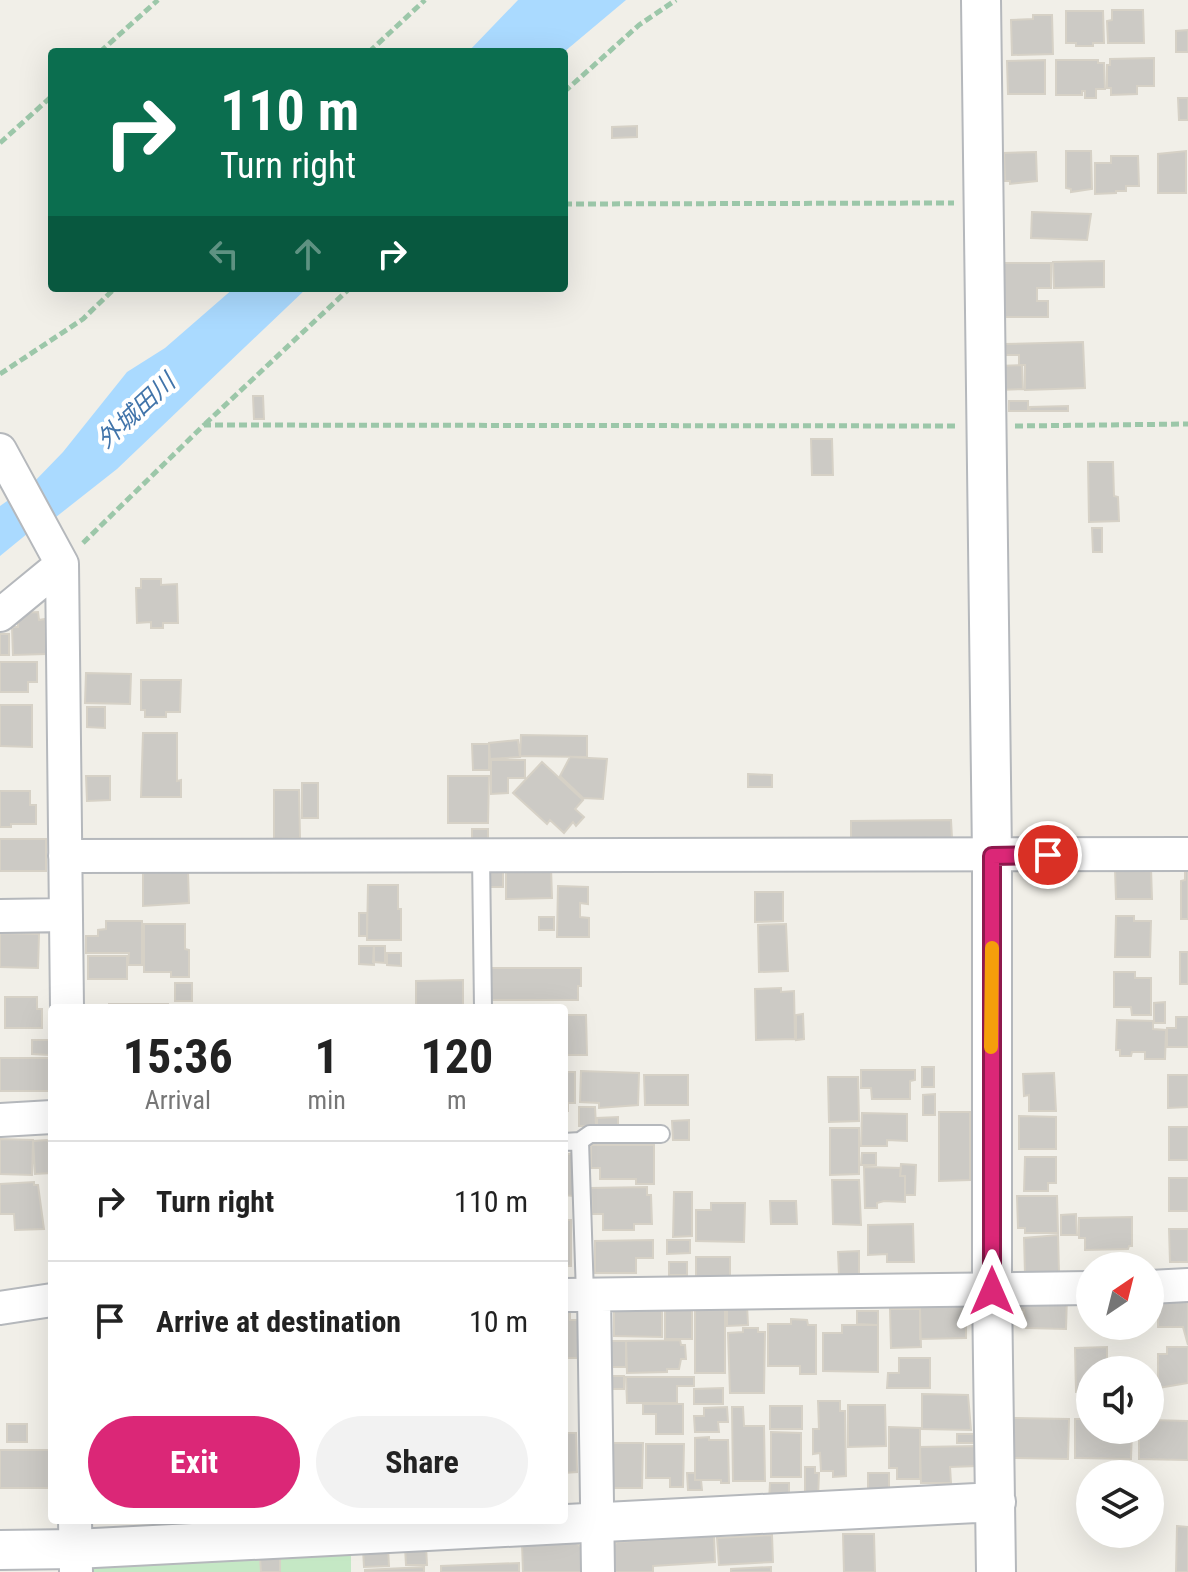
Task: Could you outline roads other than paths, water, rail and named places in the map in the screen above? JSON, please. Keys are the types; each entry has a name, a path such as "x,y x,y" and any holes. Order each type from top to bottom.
{"street":[{"path":"981,0 992,856 992,1291 996,1572"},
{"path":"0,450 60,560 67,1004"},
{"path":"0,615 60,560"},
{"path":"65,856 1188,854"},
{"path":"0,916 66,915"},
{"path":"0,1120 48,1117"},
{"path":"1164,1286 1188,1285"},
{"path":"598,1572 581,1295 1076,1288"},
{"path":"0,1308 48,1301"},
{"path":"568,1523 996,1502"},
{"path":"0,1550 553,1524"}],"lane":[{"path":"481,856 483,1004"},
{"path":"581,1295 572,1142 590,1134 661,1134"}],"water":[{"path":"518,0 626,0 568,49 472,48"},
{"name":"外城田川","path":"229,292 303,292 117,469 0,556 0,506 33,483 63,452 127,372 165,348"}]}
